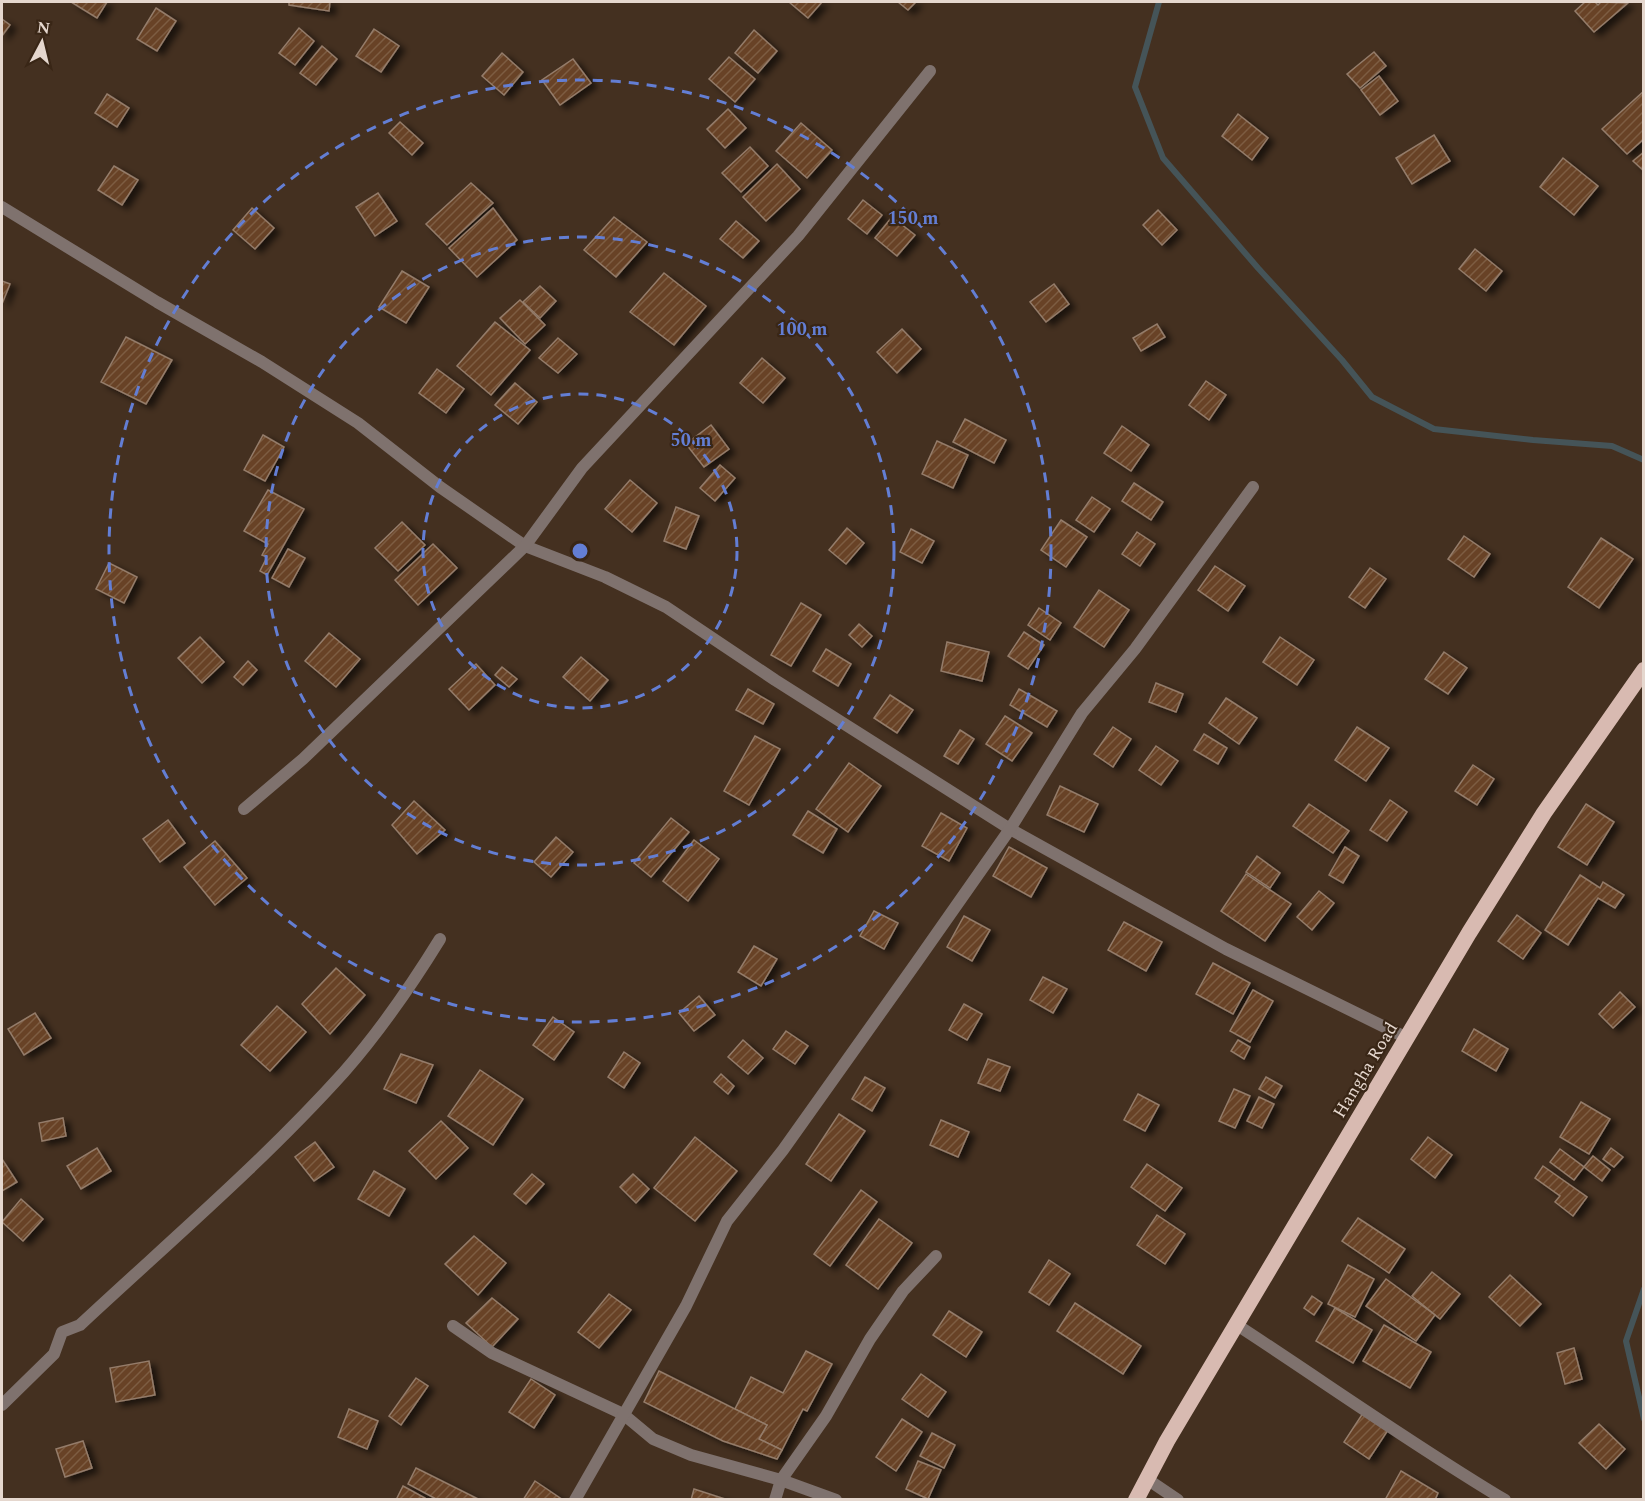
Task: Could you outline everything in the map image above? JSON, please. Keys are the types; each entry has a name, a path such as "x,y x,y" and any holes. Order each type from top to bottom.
{"highway":[{"name":"Hangha Road","path":"1136,1500 1167,1441 1469,933 1544,813 1644,670"}],"street":[{"path":"244,809 303,759 525,546 582,468 798,236 930,70"},
{"path":"2,207 157,302 262,362 358,423 440,487 525,546 605,577 666,607 775,680 1010,829 1226,949 1407,1038"},
{"path":"575,1500 686,1306 727,1221 783,1150 1010,829 1082,713 1135,649 1253,487"},
{"path":"2,1405 54,1354 62,1332 80,1325 304,1114 345,1071 402,999 440,939"},
{"path":"775,1500 781,1480 826,1416 870,1339 896,1300 936,1256"},
{"path":"1237,1325 1351,1399 1448,1466 1505,1500"},
{"path":"453,1326 492,1353 623,1414 653,1439 691,1455 781,1480 836,1500"},
{"path":"1147,1479 1178,1500"}],"building":[{"path":"71,2 107,2 97,18"},
{"path":"289,2 330,2 329,11 289,5"},
{"path":"789,2 822,2 808,18"},
{"path":"898,2 916,2 908,10"},
{"path":"1585,2 1595,2 1598,5 1601,2 1628,3 1594,32 1575,11"},
{"path":"156,8 176,21 157,51 137,39"},
{"path":"2,19 10,25 2,36"},
{"path":"299,28 314,41 295,65 279,53"},
{"path":"374,29 399,46 381,72 356,56"},
{"path":"754,30 777,51 758,73 735,53"},
{"path":"322,46 337,59 316,85 300,73"},
{"path":"1374,52 1386,66 1360,88 1347,74"},
{"path":"502,53 523,72 504,95 482,76"},
{"path":"729,57 755,79 735,102 709,79"},
{"path":"573,59 591,83 560,105 542,80"},
{"path":"1379,76 1398,101 1380,115 1361,90"},
{"path":"1644,91 1644,139 1627,154 1602,129"},
{"path":"107,94 129,108 117,127 95,113"},
{"path":"728,109 746,128 725,148 707,129"},
{"path":"1238,114 1268,138 1252,160 1222,136"},
{"path":"400,122 423,143 412,155 389,133"},
{"path":"801,123 832,150 807,178 776,151"},
{"path":"1434,135 1450,161 1412,184 1396,158"},
{"path":"750,147 768,166 741,192 722,173"},
{"path":"1644,152 1644,171 1633,161"},
{"path":"1563,158 1598,186 1574,215 1540,187"},
{"path":"777,164 800,189 766,221 743,197"},
{"path":"114,166 138,180 122,205 98,190"},
{"path":"471,183 493,203 447,245 426,224"},
{"path":"378,193 397,221 375,236 356,207"},
{"path":"863,200 882,215 867,234 848,219"},
{"path":"252,208 274,228 255,249 233,230"},
{"path":"493,208 517,240 477,277 449,248"},
{"path":"1158,210 1177,230 1162,245 1143,225"},
{"path":"614,217 647,242 616,277 584,250"},
{"path":"892,217 915,235 897,256 875,238"},
{"path":"736,221 759,241 743,258 720,239"},
{"path":"1475,249 1502,271 1486,291 1459,269"},
{"path":"402,271 429,287 406,323 379,307"},
{"path":"664,273 706,306 674,345 630,312"},
{"path":"2,281 10,284 2,304"},
{"path":"1054,284 1069,304 1046,322 1030,302"},
{"path":"540,286 556,301 540,318 523,302"},
{"path":"520,300 545,325 525,344 500,318"},
{"path":"495,322 530,350 491,395 457,366"},
{"path":"1157,324 1165,337 1141,351 1133,338"},
{"path":"902,329 921,349 897,373 877,352"},
{"path":"126,337 172,360 146,404 101,382"},
{"path":"558,338 577,354 558,373 539,358"},
{"path":"762,358 785,378 763,403 740,383"},
{"path":"437,369 464,389 446,413 419,393"},
{"path":"1206,381 1226,395 1209,420 1189,405"},
{"path":"515,383 537,402 518,424 495,405"},
{"path":"965,419 1006,440 994,463 953,442"},
{"path":"711,425 729,449 704,467 686,444"},
{"path":"1122,426 1149,445 1131,471 1104,453"},
{"path":"263,435 284,447 265,481 244,470"},
{"path":"937,441 968,455 953,488 922,474"},
{"path":"720,465 735,478 715,501 700,488"},
{"path":"630,480 657,503 632,532 605,509"},
{"path":"1134,483 1163,502 1151,520 1122,501"},
{"path":"268,490 304,509 267,575 260,571 267,557 262,555 268,544 244,531"},
{"path":"1092,497 1110,509 1094,532 1076,520"},
{"path":"676,507 699,516 686,549 664,541"},
{"path":"1061,520 1087,537 1066,567 1041,550"},
{"path":"402,522 425,545 398,571 375,548"},
{"path":"847,528 864,543 846,564 829,550"},
{"path":"911,529 934,541 922,563 900,552"},
{"path":"1137,532 1155,544 1140,566 1122,554"},
{"path":"1464,536 1490,554 1474,577 1448,559"},
{"path":"1601,538 1633,559 1599,608 1568,587"},
{"path":"433,544 457,568 418,605 395,580"},
{"path":"288,549 305,558 289,587 272,578"},
{"path":"109,563 137,577 124,603 96,589"},
{"path":"1215,566 1245,586 1228,611 1198,590"},
{"path":"1370,568 1386,579 1365,608 1349,597"},
{"path":"1099,590 1129,610 1104,647 1074,627"},
{"path":"801,603 821,615 791,666 771,655"},
{"path":"1039,608 1061,623 1050,640 1028,625"},
{"path":"859,624 872,636 862,647 849,635"},
{"path":"1024,632 1044,645 1028,669 1008,656"},
{"path":"329,633 360,659 336,687 305,661"},
{"path":"200,637 224,662 202,683 178,658"},
{"path":"1280,637 1314,660 1297,685 1263,662"},
{"path":"947,642 989,652 982,681 941,671"},
{"path":"826,649 851,664 838,686 813,671"},
{"path":"1444,652 1467,668 1448,694 1425,679"},
{"path":"581,657 608,680 590,701 563,677"},
{"path":"248,661 257,670 243,685 234,677"},
{"path":"476,664 495,685 469,710 449,689"},
{"path":"502,667 517,679 509,687 495,675"},
{"path":"1156,683 1183,694 1176,712 1149,702"},
{"path":"748,689 774,704 763,724 736,710"},
{"path":"1019,689 1057,711 1047,727 1010,705"},
{"path":"890,695 913,710 897,733 874,718"},
{"path":"1226,698 1257,718 1239,744 1209,723"},
{"path":"1005,716 1032,733 1012,761 986,744"},
{"path":"1113,727 1131,739 1113,767 1094,754"},
{"path":"1357,727 1389,748 1366,781 1335,760"},
{"path":"960,730 974,739 958,764 944,756"},
{"path":"1204,734 1227,748 1218,764 1194,750"},
{"path":"755,736 780,749 749,805 724,791"},
{"path":"1156,746 1178,761 1161,785 1139,770"},
{"path":"849,763 881,786 848,832 816,809"},
{"path":"1473,765 1494,779 1477,805 1455,791"},
{"path":"1060,786 1098,804 1084,832 1047,815"},
{"path":"1390,800 1407,812 1387,841 1370,830"},
{"path":"414,801 445,830 417,854 392,825"},
{"path":"1309,804 1349,831 1333,853 1293,826"},
{"path":"1586,804 1614,822 1587,865 1558,847"},
{"path":"808,811 837,829 823,853 793,835"},
{"path":"941,813 967,828 949,861 922,846"},
{"path":"671,818 689,832 651,877 634,863"},
{"path":"168,820 185,843 160,862 143,839"},
{"path":"556,837 573,852 551,877 534,862"},
{"path":"694,840 719,859 688,901 663,881"},
{"path":"215,841 247,878 215,905 184,867"},
{"path":"1009,847 1047,868 1031,897 993,876"},
{"path":"1345,847 1359,856 1343,883 1329,875"},
{"path":"1257,856 1280,873 1270,888 1246,872"},
{"path":"1246,874 1291,904 1265,941 1221,911"},
{"path":"1580,875 1600,888 1603,882 1624,895 1615,908 1598,898 1568,945 1545,930"},
{"path":"1319,891 1334,903 1312,930 1297,917"},
{"path":"874,911 898,923 884,949 860,936"},
{"path":"1517,915 1541,933 1523,959 1498,941"},
{"path":"964,916 990,930 972,961 947,947"},
{"path":"1124,922 1162,942 1146,971 1108,950"},
{"path":"754,946 777,959 761,986 738,972"},
{"path":"1213,963 1250,983 1233,1014 1196,994"},
{"path":"336,968 365,995 330,1034 302,1004"},
{"path":"1043,977 1067,989 1053,1013 1030,1000"},
{"path":"1253,990 1273,1001 1250,1042 1230,1031"},
{"path":"1620,992 1635,1007 1613,1028 1599,1014"},
{"path":"699,996 715,1015 694,1031 679,1013"},
{"path":"964,1004 982,1014 967,1040 949,1030"},
{"path":"277,1006 306,1032 270,1071 241,1045"},
{"path":"35,1013 51,1038 24,1055 8,1029"},
{"path":"553,1017 574,1032 554,1060 533,1045"},
{"path":"1474,1029 1508,1049 1496,1071 1462,1051"},
{"path":"786,1031 808,1046 795,1064 773,1049"},
{"path":"743,1040 763,1058 748,1074 728,1057"},
{"path":"1238,1040 1250,1047 1244,1059 1231,1051"},
{"path":"624,1052 640,1063 624,1088 608,1077"},
{"path":"401,1054 433,1065 416,1103 384,1089"},
{"path":"988,1059 1010,1067 1000,1091 978,1083"},
{"path":"480,1070 523,1099 493,1145 448,1116"},
{"path":"721,1074 734,1086 728,1094 714,1082"},
{"path":"865,1077 885,1088 872,1111 852,1099"},
{"path":"1266,1077 1282,1086 1275,1098 1259,1089"},
{"path":"1234,1089 1250,1096 1235,1128 1219,1121"},
{"path":"1138,1094 1159,1105 1145,1131 1124,1120"},
{"path":"1259,1097 1274,1104 1262,1128 1247,1121"},
{"path":"1581,1102 1610,1119 1589,1154 1560,1137"},
{"path":"839,1114 865,1131 831,1181 806,1164"},
{"path":"63,1118 66,1136 42,1141 39,1123"},
{"path":"941,1120 969,1132 958,1157 930,1145"},
{"path":"441,1121 468,1148 436,1179 409,1151"},
{"path":"695,1137 737,1171 695,1221 654,1188"},
{"path":"1428,1137 1452,1155 1435,1178 1411,1159"},
{"path":"315,1142 334,1167 314,1181 295,1157"},
{"path":"97,1148 111,1171 81,1189 67,1166"},
{"path":"1611,1148 1623,1157 1614,1167 1603,1159"},
{"path":"1560,1149 1584,1167 1574,1180 1550,1162"},
{"path":"1593,1156 1610,1170 1602,1181 1584,1167"},
{"path":"2,1159 17,1182 2,1191"},
{"path":"1147,1164 1182,1188 1165,1211 1131,1187"},
{"path":"1543,1166 1587,1197 1573,1216 1555,1202 1560,1196 1535,1178"},
{"path":"374,1171 405,1189 389,1216 358,1199"},
{"path":"532,1174 544,1184 526,1204 514,1194"},
{"path":"633,1174 649,1189 636,1203 620,1187"},
{"path":"861,1190 877,1202 830,1266 814,1254"},
{"path":"21,1199 43,1219 23,1241 2,1222"},
{"path":"1157,1215 1185,1234 1165,1264 1137,1245"},
{"path":"1358,1218 1405,1249 1389,1273 1342,1241"},
{"path":"879,1219 912,1243 878,1289 846,1265"},
{"path":"474,1236 506,1263 478,1295 445,1264"},
{"path":"1049,1260 1070,1274 1049,1305 1029,1292"},
{"path":"1348,1265 1374,1279 1355,1317 1328,1304"},
{"path":"1432,1272 1460,1294 1440,1319 1412,1296"},
{"path":"1510,1275 1541,1304 1520,1326 1489,1297"},
{"path":"1386,1279 1435,1315 1416,1341 1366,1306"},
{"path":"609,1294 631,1310 599,1348 578,1332"},
{"path":"1312,1296 1322,1303 1314,1315 1304,1308"},
{"path":"492,1298 518,1319 492,1347 466,1323"},
{"path":"1075,1303 1141,1346 1123,1374 1057,1331"},
{"path":"1335,1308 1372,1330 1353,1363 1316,1341"},
{"path":"949,1311 982,1332 966,1357 933,1335"},
{"path":"1384,1325 1431,1352 1410,1388 1363,1361"},
{"path":"1574,1348 1582,1379 1565,1384 1557,1353"},
{"path":"806,1351 832,1364 807,1411 803,1409 782,1450 759,1439 767,1425 735,1409 751,1377 783,1393"},
{"path":"149,1361 155,1395 116,1402 110,1368"},
{"path":"659,1371 767,1425 759,1439 782,1450 777,1459 723,1441 644,1402"},
{"path":"921,1374 946,1392 928,1417 902,1399"},
{"path":"416,1378 428,1386 401,1425 389,1416"},
{"path":"531,1379 555,1395 534,1428 509,1412"},
{"path":"349,1409 378,1421 367,1449 338,1437"},
{"path":"1365,1410 1390,1427 1369,1459 1344,1442"},
{"path":"902,1419 922,1432 896,1471 876,1457"},
{"path":"1599,1424 1625,1449 1606,1469 1579,1443"},
{"path":"932,1433 955,1445 944,1468 920,1456"},
{"path":"83,1441 92,1468 65,1477 56,1449"},
{"path":"918,1461 941,1470 928,1499 906,1489"},
{"path":"416,1468 480,1500 438,1500 408,1484"},
{"path":"1401,1471 1438,1493 1435,1500 1385,1500"},
{"path":"535,1481 563,1500 523,1500"},
{"path":"403,1486 425,1498 424,1500 396,1500"},
{"path":"694,1489 728,1500 691,1500"}],"waterway":[{"path":"1159,2 1135,87 1163,158 1372,397 1434,429 1612,446 1644,460"},
{"path":"1644,1289 1626,1341 1644,1419"}]}
